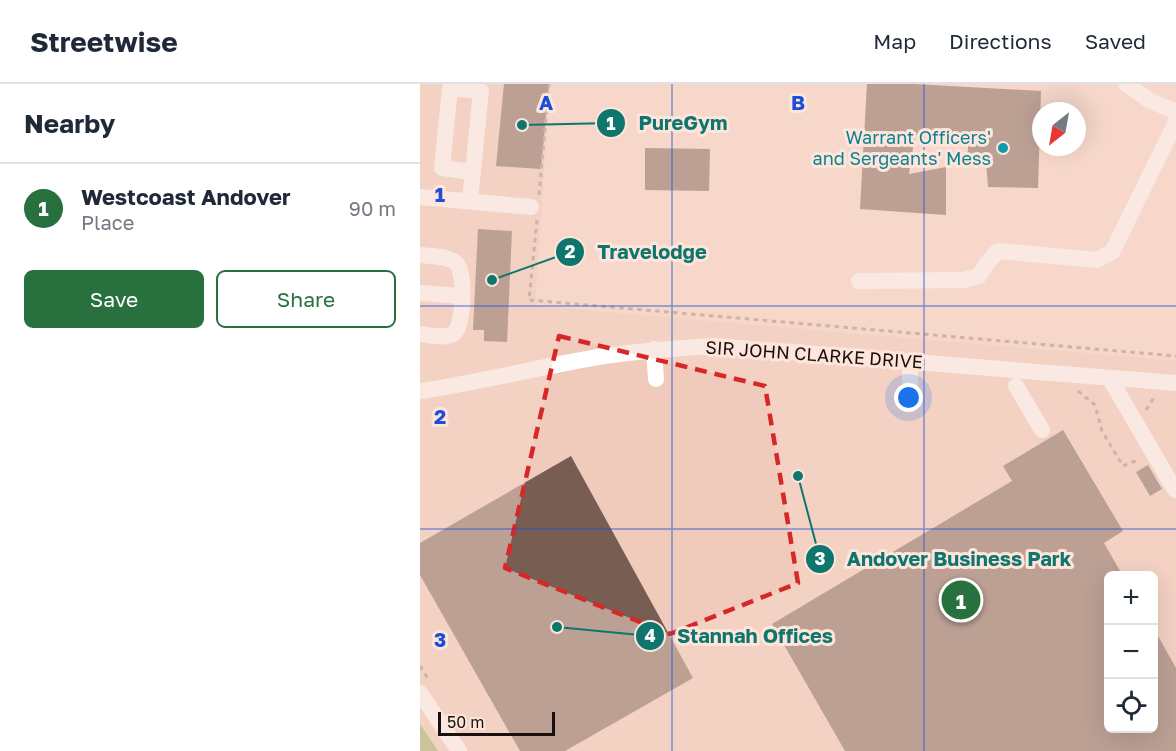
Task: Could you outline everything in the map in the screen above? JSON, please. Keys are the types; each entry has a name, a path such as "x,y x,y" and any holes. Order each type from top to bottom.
{"street":[{"path":"1126,84 1149,100 1176,112"},
{"path":"470,201 473,172 481,91 450,88 442,168 473,172"},
{"path":"859,281 964,280 979,276 998,250 1097,260 1112,252 1176,122"},
{"path":"420,197 536,206"},
{"path":"420,255 452,260 457,264 461,270 462,296 460,324 455,333 449,336 420,334"},
{"path":"420,293 462,296"},
{"name":"SIR JOHN CLARKE DRIVE","path":"420,391 654,349 714,346 1110,379 1171,390"},
{"path":"654,349 656,379"},
{"path":"910,362 910,390"},
{"path":"1110,379 1175,490"},
{"path":"1016,386 1042,430"},
{"path":"420,693 459,751"}],"path":[{"path":"549,84 529,300 1176,356"},
{"path":"1076,390 1095,405 1102,430 1123,466 1154,453"},
{"path":"1143,415 1155,396 1171,390"}],"highlighted area":[{"path":"559,336 765,386 798,583 670,634 505,568"}],"shaded area":[{"path":"420,84 550,84 535,306 1176,361 1176,751 420,751"}],"green space":[{"path":"420,724 438,751 420,751"}],"building":[{"path":"504,84 549,84 541,169 496,166"},
{"name":"Warrant Officers' and Sergeants' Mess","path":"867,84 914,84 1041,91 1041,102 1032,102 1032,156 1039,156 1038,188 988,187 986,161 967,160 969,137 915,135 909,174 946,167 946,215 860,209"},
{"path":"645,148 710,149 709,191 645,190"},
{"path":"478,229 512,231 507,342 484,341 484,330 473,330"},
{"path":"1063,430 1123,531 1104,543 1120,571 1104,571 1104,733 1158,733 1158,636 1176,668 1176,751 845,751 772,624 1012,481 1003,466"},
{"path":"571,456 693,678 565,751 520,751 420,575 420,543"},
{"path":"1148,465 1162,489 1150,496 1136,472"}],"place":[{"name":"PureGym","path":"522,125"},
{"name":"Warrant Officers' and Sergeants' Mess","path":"1003,148"},
{"name":"Travelodge","path":"492,280"},
{"name":"Andover Business Park","path":"798,476"},
{"name":"Westcoast Andover","path":"961,600"},
{"name":"Stannah Offices","path":"557,627"}]}
